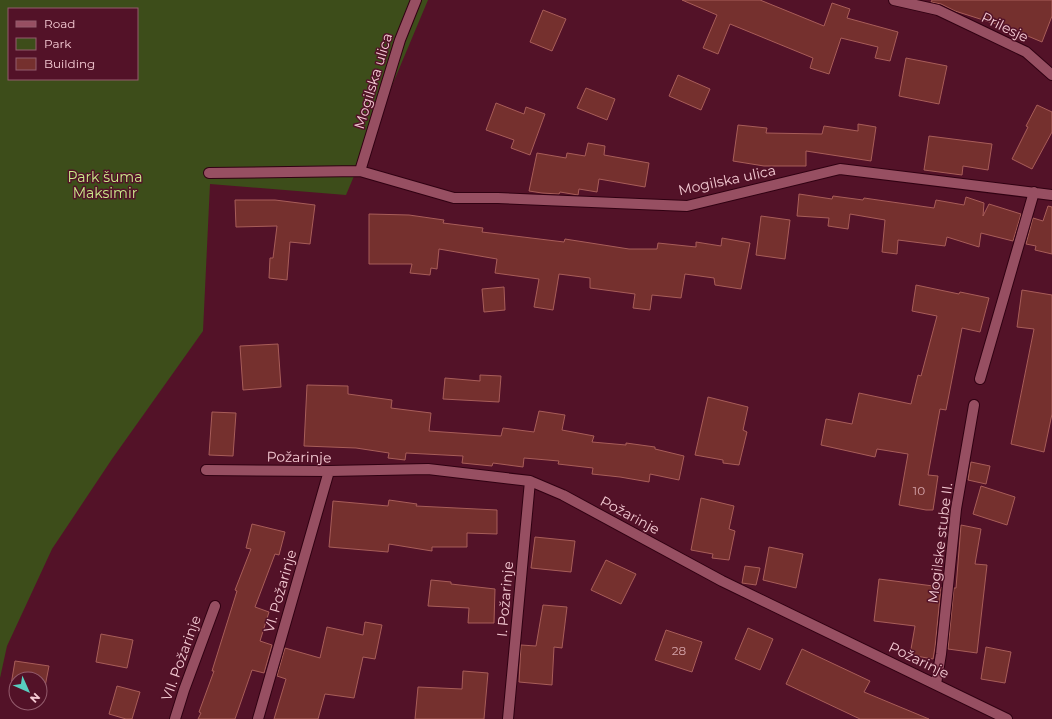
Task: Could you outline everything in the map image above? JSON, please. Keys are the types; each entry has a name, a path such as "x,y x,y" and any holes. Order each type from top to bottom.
{"street":[{"name":"Mogilska ulica","path":"360,170 400,40 416,0"},
{"name":"Prilesje","path":"894,0 938,10 1026,52 1052,75"},
{"name":"Mogilska ulica","path":"209,173 360,170 454,198 498,198 687,206 840,169 1052,194"},
{"path":"980,379 1034,192"},
{"name":"Mogilske stube II.","path":"936,684 941,654 956,509 974,405"},
{"name":"Požarinje","path":"206,470 329,471 428,469 530,481 562,495 722,581 1007,719"},
{"name":"VI. Požarinje","path":"258,719 329,471"},
{"name":"I. Požarinje","path":"508,719 530,481"},
{"name":"VII. Požarinje","path":"174,719 215,606"}],"green space":[{"name":"Park šuma Maksimir","path":"0,0 428,0 346,195 210,184 203,331 112,459 52,549 7,646 0,678"}],"building":[{"path":"682,0 760,0 824,26 832,3 850,9 847,18 898,32 890,61 875,58 878,47 841,38 829,74 810,68 813,58 730,24 718,54 703,48 717,15"},
{"path":"932,0 1052,0 1052,16 1042,42 999,24 931,2"},
{"path":"543,10 566,19 552,51 530,42"},
{"path":"906,58 947,66 939,104 899,96"},
{"path":"678,75 710,89 701,110 669,96"},
{"path":"586,88 615,99 607,120 577,108"},
{"path":"496,103 524,114 526,107 545,114 530,155 511,148 514,140 486,130"},
{"path":"1037,105 1052,112 1052,132 1032,169 1012,159"},
{"path":"858,124 876,127 871,161 806,151 806,166 764,166 733,161 738,125 767,128 766,133 822,134 824,126 858,131"},
{"path":"929,136 992,144 988,170 963,166 962,175 924,170"},
{"path":"588,143 605,146 604,155 649,163 645,187 599,179 597,192 579,189 578,195 560,192 559,194 529,191 537,153 566,158 567,153 585,156"},
{"path":"799,194 832,199 833,196 863,200 864,198 934,208 936,200 964,205 966,197 984,203 983,216 989,204 1021,214 1013,241 981,233 979,247 947,237 945,246 898,240 897,254 882,252 885,220 850,214 848,229 828,226 829,218 797,216"},
{"path":"235,200 275,200 315,205 310,244 290,242 287,280 269,278 270,258 273,258 277,226 236,227"},
{"path":"1048,206 1052,207 1052,254 1035,250 1036,246 1026,244 1033,218 1043,221"},
{"path":"369,214 409,215 444,220 443,223 483,228 482,232 564,242 565,239 629,249 657,249 658,243 696,247 696,242 721,246 722,238 750,243 741,289 715,285 714,278 685,274 681,298 652,295 650,310 633,308 635,294 590,288 590,278 559,274 553,310 534,307 539,279 495,273 497,259 439,249 437,269 431,268 430,275 410,273 412,264 369,264"},
{"path":"761,216 790,220 785,259 756,255"},
{"path":"916,285 959,294 960,292 989,298 980,332 962,328 946,410 940,409 928,475 938,476 933,510 899,505 908,454 877,449 875,457 821,445 826,419 852,424 859,393 911,404 918,375 921,376 937,316 912,311"},
{"path":"504,287 505,310 484,312 482,289"},
{"path":"1022,290 1052,295 1052,414 1044,452 1011,444 1034,329 1017,327"},
{"path":"278,344 281,387 243,390 240,346"},
{"path":"480,375 501,376 499,402 443,399 445,378 480,381"},
{"path":"307,385 348,386 348,394 392,400 391,408 431,413 429,431 501,436 503,428 534,432 539,411 565,415 562,430 594,436 592,442 626,445 626,443 655,447 655,449 684,456 679,480 650,474 649,482 592,474 593,468 558,464 559,461 524,458 523,467 493,463 492,466 462,463 463,456 406,453 405,460 388,458 389,453 356,448 304,446"},
{"path":"708,397 748,407 743,430 747,432 739,465 723,463 723,460 695,455"},
{"path":"212,412 236,413 233,456 209,455"},
{"path":"971,462 990,466 986,484 968,480"},
{"path":"981,486 1015,497 1007,525 973,514"},
{"path":"701,498 734,506 729,529 735,531 729,560 712,558 713,554 691,550"},
{"path":"389,500 417,504 416,506 497,510 497,534 467,533 467,547 432,547 432,551 389,544 388,552 329,547 333,501 388,506"},
{"path":"252,524 285,532 279,555 275,554 255,607 269,612 260,641 272,645 264,673 252,670 235,719 198,719 201,713 199,712 214,671 212,671 237,591 235,590 251,549 246,548"},
{"path":"961,525 981,529 975,564 987,565 977,653 948,649 954,588 956,588"},
{"path":"535,537 575,541 571,572 531,568"},
{"path":"769,547 803,554 796,588 763,580"},
{"path":"606,560 636,574 621,604 591,590"},
{"path":"745,566 760,568 756,585 742,583"},
{"path":"879,579 941,587 933,659 910,655 915,626 874,621"},
{"path":"431,580 495,589 494,623 468,623 469,608 428,606"},
{"path":"543,605 567,607 562,648 554,647 552,685 519,682 521,645 536,646"},
{"path":"365,622 382,625 375,659 363,657 354,698 325,694 318,719 274,719 286,679 277,676 285,648 320,658 327,627 363,635"},
{"path":"748,628 773,639 760,670 735,659"},
{"path":"666,630 702,642 692,672 655,660"},
{"path":"101,634 133,640 127,668 96,662"},
{"path":"986,647 1011,652 1005,683 981,679"},
{"path":"802,649 870,681 864,692 929,719 860,719 786,684"},
{"path":"15,661 49,666 48,671 13,671"},
{"path":"463,671 488,673 484,719 415,719 418,687 462,689"},
{"path":"117,686 140,692 132,719 126,719 109,714"}]}
